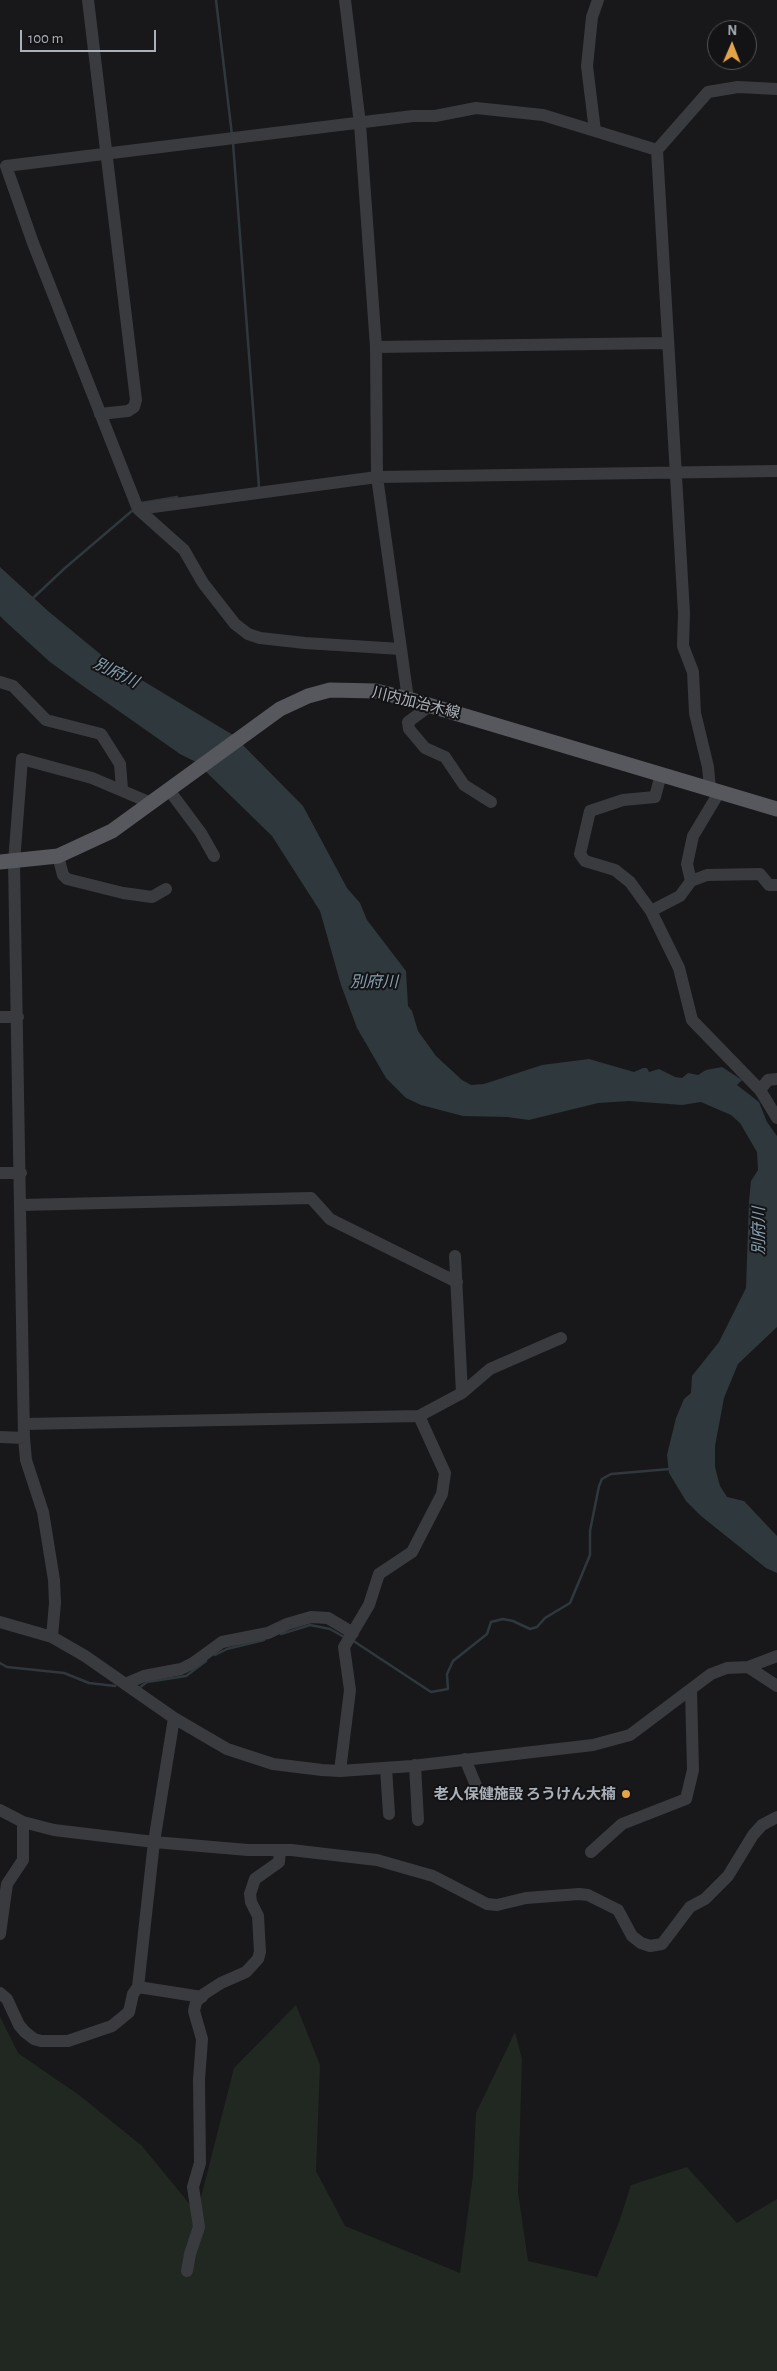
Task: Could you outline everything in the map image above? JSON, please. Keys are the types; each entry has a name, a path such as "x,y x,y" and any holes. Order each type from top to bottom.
{"main road":[{"name":"川内加治木線","path":"7,862 58,856 112,831 280,709 308,696 330,690 376,691 408,698 777,808"}],"street":[{"path":"88,0 136,400 134,407 128,411 100,414"},
{"path":"345,0 360,124 376,347 377,477 408,698"},
{"path":"595,132 587,66 592,17 598,0"},
{"path":"691,881 687,864 694,836 715,790 695,713 693,672 684,646 684,613 674,473 656,150 708,92 738,86 777,89"},
{"path":"401,650 304,643 260,638 248,634 235,624 208,589 184,550 138,509 33,243 6,166 413,116 435,116 476,108 543,115 656,150"},
{"path":"376,347 668,343"},
{"path":"138,509 377,477 777,471"},
{"path":"0,682 13,686 46,720 101,734 120,764 122,790"},
{"path":"431,705 408,722 409,729 425,748 445,757 464,785 491,802"},
{"path":"52,1637 55,1603 54,1580 43,1512 34,1490 26,1460 24,1438 18,1017 7,862 22,759 92,778 151,803"},
{"path":"661,774 655,797 623,800 590,810 580,854 586,861 615,870 630,882 651,910 679,968 692,1020 760,1090 777,1118"},
{"path":"169,790 201,833 214,856"},
{"path":"58,856 63,875 67,879 123,893 152,897 166,889"},
{"path":"651,910 680,896 691,881 707,875 760,874 769,885 777,885"},
{"path":"0,1017 18,1017"},
{"path":"760,1090 768,1080 777,1079"},
{"path":"0,1173 21,1173"},
{"path":"21,1205 311,1198 330,1219 457,1282"},
{"path":"455,1256 462,1393"},
{"path":"25,1424 419,1416 462,1393 490,1369 562,1338"},
{"path":"340,1771 350,1690 349,1639 369,1605 379,1574 412,1552 442,1494 444,1473 419,1416"},
{"path":"0,1437 24,1438"},
{"path":"125,1684 158,1672 181,1669 193,1663 222,1642 268,1632 311,1617 328,1618 349,1639"},
{"path":"0,1622 52,1637 85,1656 174,1718 227,1749 254,1760 294,1768 340,1771 464,1760 593,1745 630,1735 712,1674 727,1668 748,1667 777,1656"},
{"path":"748,1667 777,1686"},
{"path":"592,1852 622,1824 686,1799 693,1770 691,1690"},
{"path":"0,1993 7,1999 19,2025 34,2039 68,2041 112,2026 129,2012 133,1994 138,1987 154,1842 174,1718"},
{"path":"464,1760 477,1788"},
{"path":"415,1765 418,1820"},
{"path":"386,1768 389,1814"},
{"path":"0,1810 23,1822 54,1830 154,1842 280,1850 377,1860 414,1869 433,1876 487,1904 497,1905 526,1898 588,1895 618,1910 632,1936 641,1943 650,1946 662,1944 690,1907 705,1899 728,1876 753,1835 762,1825 777,1817"},
{"path":"0,1934 7,1884 23,1860 23,1822"},
{"path":"187,2271 190,2254 200,2227 193,2187 200,2163 199,2080 202,2039 194,2011 196,2002 202,1997 221,1983 246,1972 258,1959 260,1952 258,1916 251,1902 250,1894 255,1879 279,1862 280,1850"},
{"path":"138,1987 202,1997"}],"shaded area":[{"path":"296,2005 320,2065 316,2171 345,2226 460,2273 473,2175 476,2113 515,2032 522,2059 518,2192 528,2261 597,2277 619,2222 631,2185 687,2167 737,2223 777,2199 777,2371 0,2371 0,2017 18,2053 79,2095 142,2146 197,2213 234,2068"}],"water":[{"name":"別府川","path":"0,567 48,611 105,658 233,735 303,806 347,888 360,903 367,920 406,971 408,1006 412,1011 418,1031 436,1056 462,1080 471,1085 484,1084 542,1065 589,1059 634,1072 643,1068 647,1068 649,1072 659,1069 675,1077 682,1078 688,1073 698,1075 706,1070 722,1067 742,1080 737,1085 759,1102 767,1122 777,1136 777,1327 738,1364 724,1398 715,1446 715,1467 720,1486 727,1497 744,1501 777,1536 777,1573 766,1568 701,1516 686,1501 669,1473 667,1455 676,1418 684,1399 691,1393 692,1376 719,1342 746,1288 751,1181 758,1170 757,1152 740,1123 731,1115 701,1102 682,1105 629,1101 598,1103 529,1120 507,1117 463,1116 421,1105 406,1098 386,1078 357,1028 341,985 320,911 272,836 196,762 180,754 50,662 6,622 0,616"}],"waterway":[{"path":"216,0 232,135"},
{"path":"233,143 259,487 257,488"},
{"path":"141,503 177,497"},
{"path":"32,599 133,510"},
{"path":"352,1640 431,1692 448,1689 447,1674 453,1661 487,1634 491,1622 503,1619 513,1621 530,1629 537,1627 545,1618 570,1603 590,1555 590,1531 602,1479 611,1474 670,1469"},
{"path":"281,1634 310,1625 330,1629 344,1637"},
{"path":"215,1655 227,1649 264,1640"},
{"path":"139,1688 147,1682 186,1676 206,1661"},
{"path":"0,1663 7,1667 64,1673 89,1683 115,1686"}],"place":[{"name":"老人保健施設 ろうけん大楠","path":"626,1794"}]}
